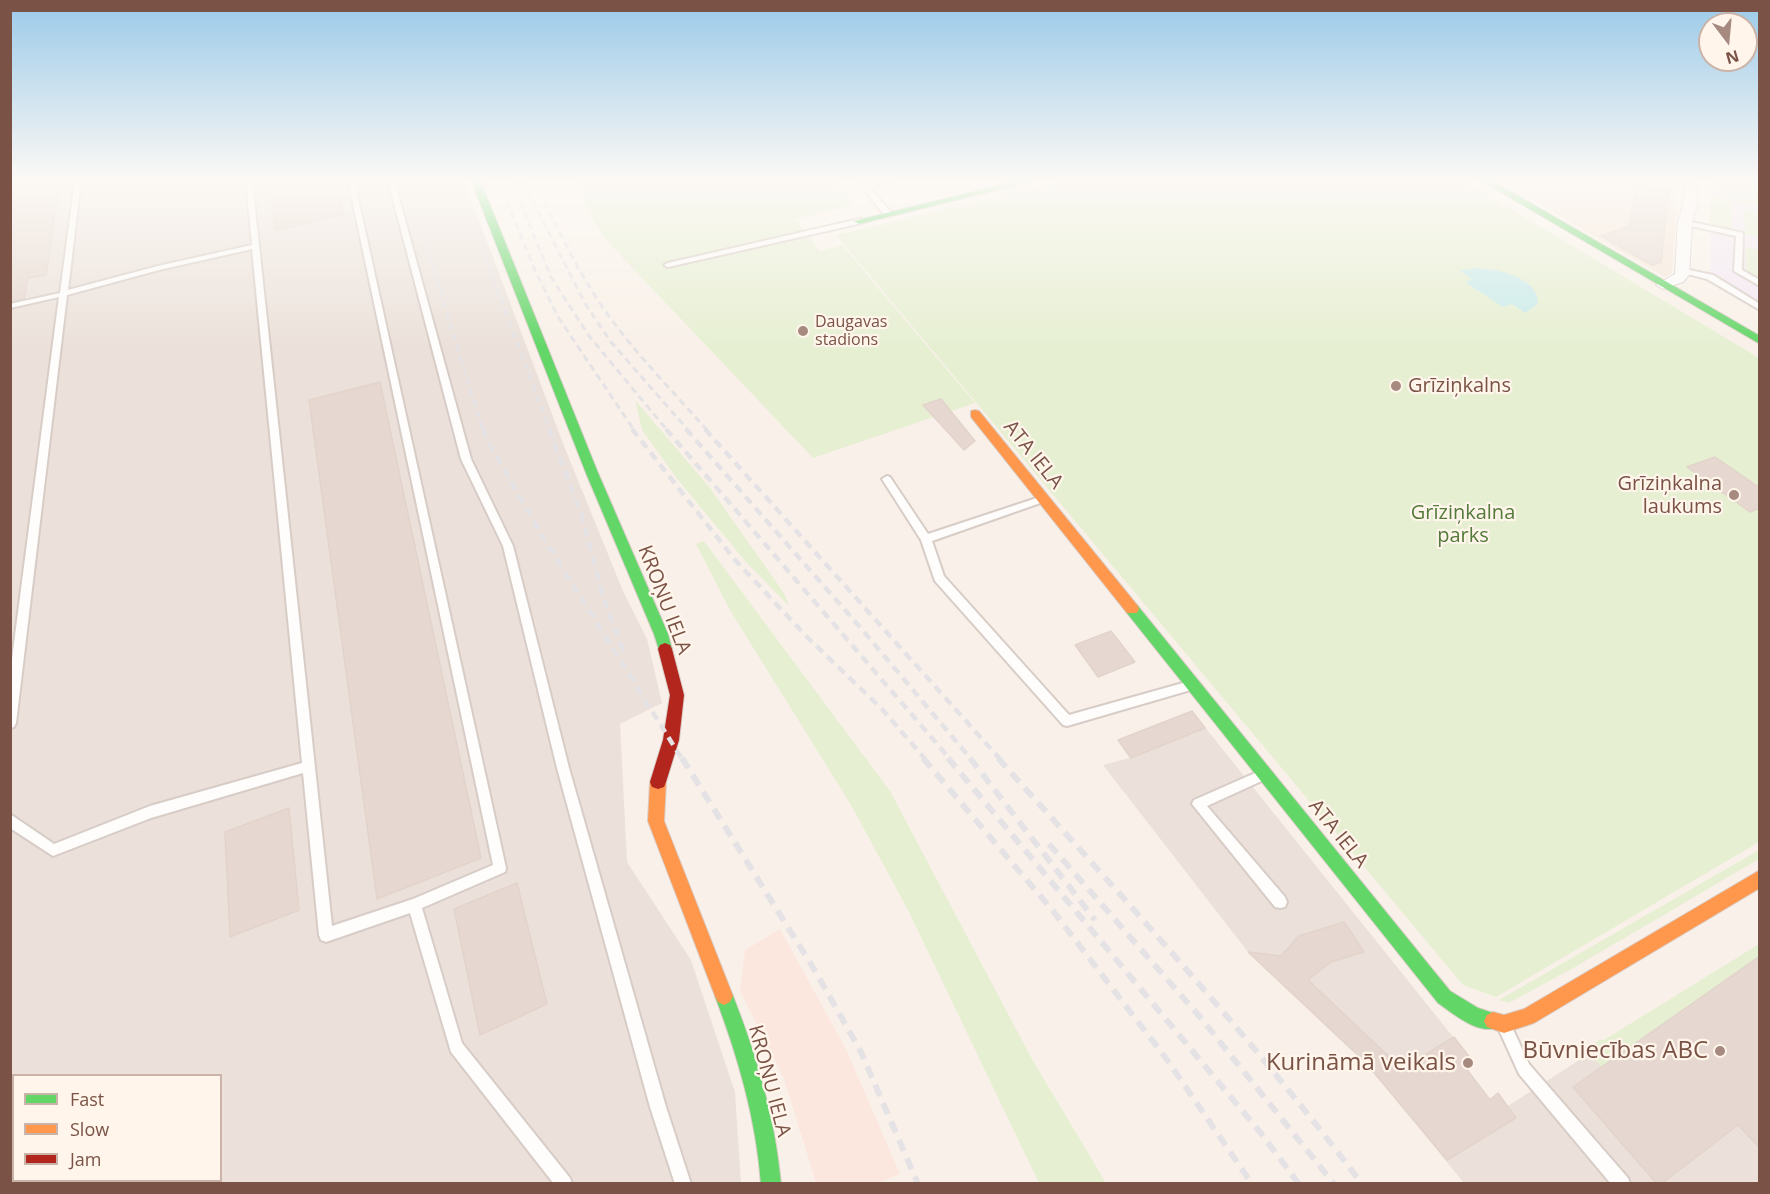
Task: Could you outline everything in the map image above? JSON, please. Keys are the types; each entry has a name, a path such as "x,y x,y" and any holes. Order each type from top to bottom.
{"street":[{"name":"KROŅU IELA","path":"497,236 592,473 661,634 677,695 671,740 659,774 656,821 730,1012 752,1076 770,1163 771,1184"},
{"path":"1579,236 1760,341"},
{"path":"1663,285 1681,278 1684,236"},
{"name":"ATA IELA","path":"975,414 1444,997 1474,1016 1504,1024"},
{"path":"1504,1024 1528,1017 1760,878"}],"lane":[{"path":"10,723 71,236"},
{"path":"256,236 326,935 414,905 500,868 363,236"},
{"path":"406,236 466,459 508,546 563,768 658,1107 683,1184"},
{"path":"668,265 792,236"},
{"path":"1739,236 1738,272 1760,284"},
{"path":"10,306 64,294 158,268 257,246"},
{"path":"1683,270 1710,277 1760,308"},
{"path":"887,479 926,539 939,578 1067,721 1193,685"},
{"path":"926,539 1043,499"},
{"path":"10,820 53,850 150,812 310,766"},
{"path":"1265,774 1198,804 1280,902"},
{"path":"414,905 456,1047 564,1184"},
{"path":"1504,1024 1524,1069 1617,1182"}],"shaded area":[{"path":"10,236 485,236 564,446 623,591 647,639 662,703 620,724 627,862 691,960 735,1092 741,1183 11,1183"},
{"path":"1594,236 1675,236 1672,273 1665,277"},
{"path":"1711,236 1759,236 1759,303 1711,274"},
{"path":"1192,711 1474,1063 1465,1067 1489,1099 1498,1093 1508,1106 1759,944 1759,1183 1464,1183 1365,1062 1377,1046 1281,956 1248,952 1103,765 1130,758 1118,740"},
{"path":"780,929 846,1049 900,1174 878,1183 816,1183 784,1079 740,991 745,950"}],"green space":[{"name":"Daugavas stadions","path":"603,236 808,236 820,251 842,245 975,403 813,458"},
{"name":"Grīziņkalna parks","path":"837,236 1556,236 1759,358 1759,842 1496,997 1463,985"},
{"path":"1746,247 1759,250 1759,278 1745,275"},
{"path":"635,400 710,488 784,593 789,606 746,562 678,480 642,430"},
{"path":"704,541 890,791 1033,1061 1106,1183 1039,1183 908,910 851,805 731,612 696,544"},
{"path":"1759,850 1759,859 1575,967 1509,1003 1499,1000"},
{"path":"1759,944 1759,956 1602,1067 1588,1052 1589,1048 1599,1040 1604,1040"}],"water":[{"path":"1476,268 1495,270 1524,281 1532,287 1538,304 1525,313 1512,304 1503,307 1465,282 1472,279 1460,271"}],"building":[{"path":"10,236 52,236 46,275 28,278 24,299 10,302"},
{"path":"1601,236 1664,236 1661,262 1652,265"},
{"path":"380,382 481,858 377,899 309,400"},
{"path":"941,399 975,441 964,450 923,405"},
{"path":"1715,457 1760,488 1760,508 1750,512 1687,467"},
{"path":"1111,631 1135,662 1098,677 1075,645"},
{"path":"1192,711 1205,728 1131,758 1118,740"},
{"path":"289,808 299,910 230,937 225,832"},
{"path":"517,883 547,1004 480,1035 454,909"},
{"path":"1344,922 1364,952 1331,962 1308,980 1402,1069 1454,1037 1474,1063 1465,1067 1490,1100 1498,1093 1516,1118 1447,1160 1365,1062 1248,952 1281,956 1299,936"},
{"path":"1760,956 1760,1148 1738,1125 1661,1184 1657,1184 1573,1087"}],"railway":[{"path":"423,236 483,430"},
{"path":"478,236 550,430"},
{"path":"521,236 558,317 634,430"},
{"path":"534,236 551,277 589,336 667,430"},
{"path":"551,236 586,305 611,342 688,430"},
{"path":"562,236 604,310 647,363 707,430"},
{"path":"483,429 543,537 682,759"},
{"path":"549,429 582,516 603,597 625,655"},
{"path":"632,429 735,560 808,638 882,709 925,759"},
{"path":"666,429 950,759"},
{"path":"686,429 859,626 971,759"},
{"path":"705,429 1000,759"},
{"path":"682,758 814,969 861,1052 918,1184"},
{"path":"923,758 1053,911 1168,1061 1252,1184"},
{"path":"948,758 1260,1132 1299,1184"},
{"path":"970,758 1095,920"},
{"path":"998,758 1230,1020 1362,1184"},
{"path":"1049,844 1200,1017 1334,1184"}],"traffic: fast":[{"path":"497,236 592,473 661,634 665,649"},
{"path":"1580,236 1760,341"},
{"path":"1132,609 1444,997 1474,1016 1493,1021"},
{"path":"724,996 755,1088 766,1136 771,1184"}],"traffic: slow":[{"path":"975,414 1132,609"},
{"path":"658,782 656,821 724,996"},
{"path":"1493,1021 1504,1024 1528,1017 1760,878"}],"traffic: jam":[{"path":"658,782 671,740 677,695 665,649"}],"place":[{"name":"Daugavas stadions","path":"803,331"},
{"name":"Grīziņkalns","path":"1396,386"},
{"name":"Grīziņkalna laukums","path":"1734,495"},
{"name":"Būvniecības ABC","path":"1720,1051"},
{"name":"Kurināmā veikals","path":"1468,1063"}]}
